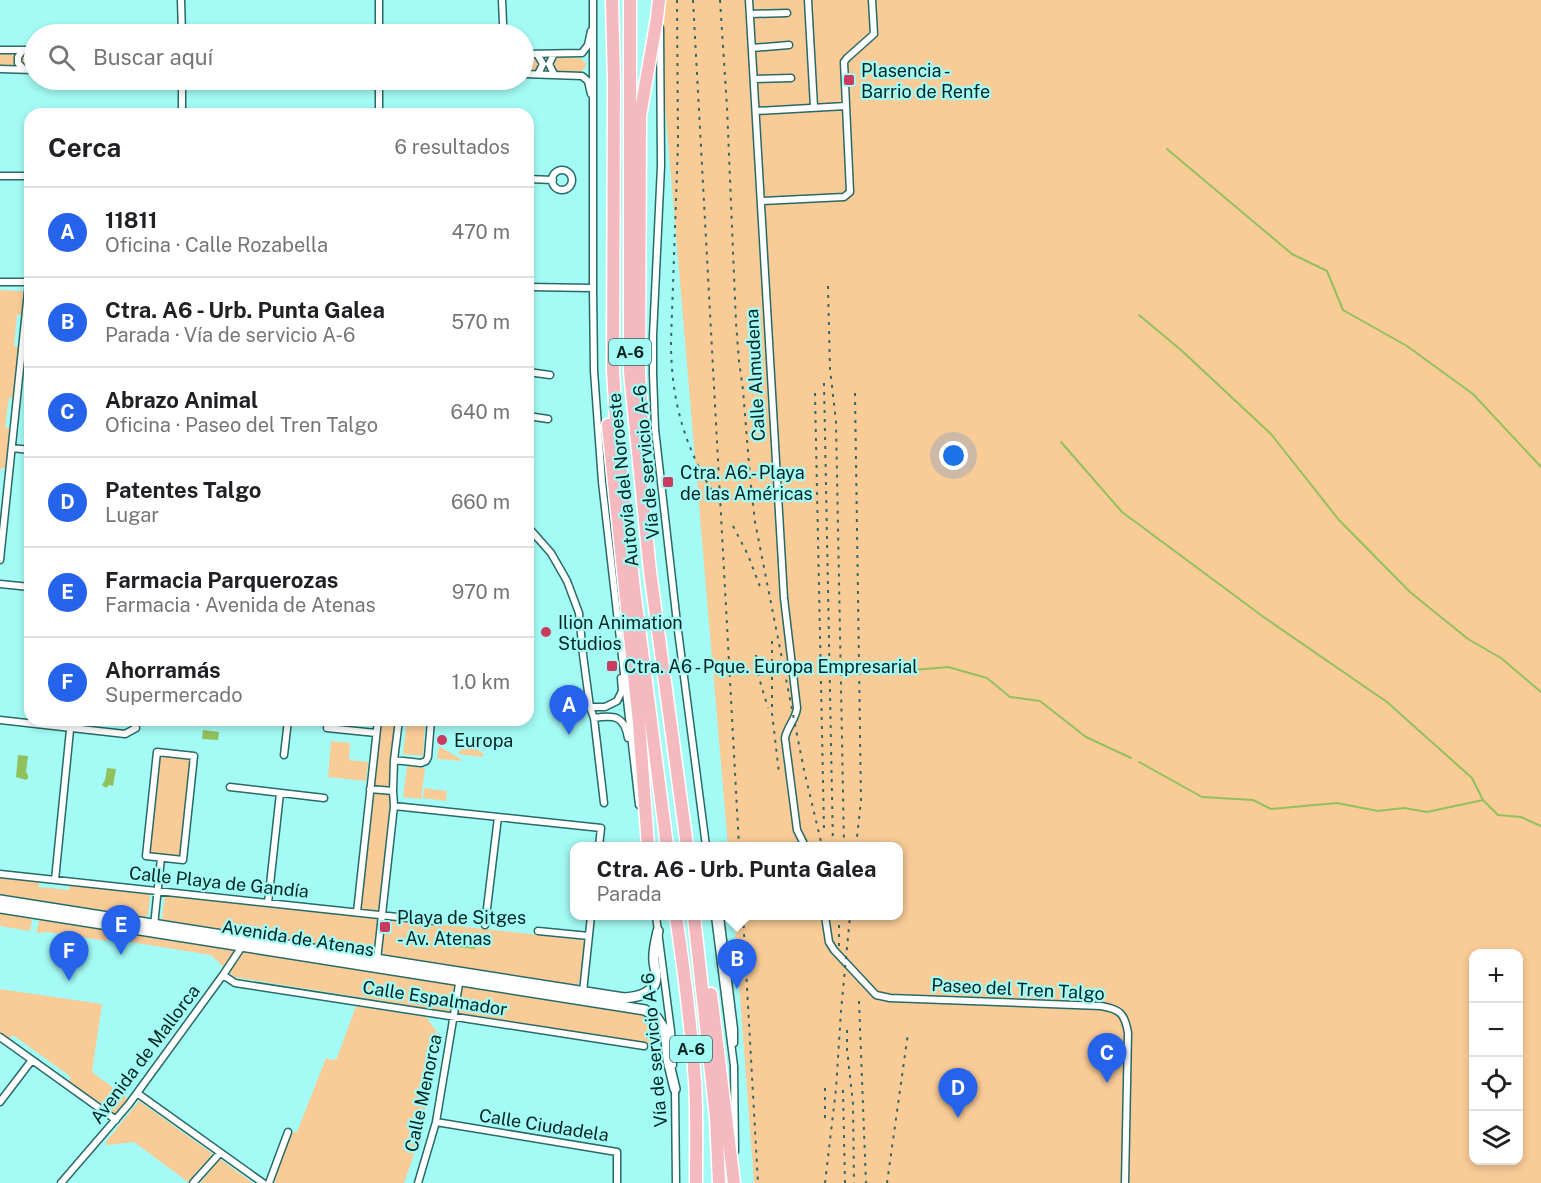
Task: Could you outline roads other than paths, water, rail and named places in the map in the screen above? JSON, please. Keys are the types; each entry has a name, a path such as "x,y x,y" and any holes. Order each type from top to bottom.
{"highway":[{"name":"Autovía del Noroeste","path":"612,0 613,370 618,448 666,842"},
{"name":"Autovía del Noroeste","path":"630,0 630,372 650,571 686,842"},
{"path":"650,571 654,535 643,440 639,375 640,116 660,0"},
{"path":"613,370 607,407 609,442 639,723 647,842"},
{"name":"A-6","path":"677,920 695,1081 696,1183"},
{"name":"A-6","path":"695,920 716,1118 719,1183"},
{"path":"696,920 707,959 735,1183"}],"main road":[{"name":"Avenida de Atenas","path":"0,900 154,928 460,977 582,995 624,998 637,997 650,991 655,983 657,977 654,958 658,931"},
{"name":"Avenida de Atenas","path":"0,908 154,928"},
{"name":"Avenida de Atenas","path":"582,995 645,1010 657,1018 665,1030 668,1059 675,1089"}],"street":[{"path":"181,0 182,24"},
{"path":"379,0 379,24"},
{"path":"502,0 503,23"},
{"path":"593,0 594,371 602,482 639,804"},
{"name":"Vía de servicio A-6","path":"660,0 661,166 653,355 655,429 705,842"},
{"name":"Calle Almudena","path":"749,0 784,598 797,708 785,738 797,830 803,842"},
{"path":"808,0 814,107"},
{"path":"762,201 848,195 850,188 844,62 874,34 872,0"},
{"path":"750,14 787,13"},
{"path":"537,54 582,53 588,45 594,16"},
{"path":"752,48 789,45"},
{"path":"0,50 23,50"},
{"path":"8,50 14,57 14,63 8,69"},
{"path":"23,50 18,57 18,63 24,69"},
{"path":"537,54 543,64 538,74"},
{"path":"554,54 549,64 554,74"},
{"path":"0,69 24,69"},
{"path":"534,74 582,76 588,81 594,106"},
{"path":"754,79 791,78"},
{"path":"182,90 182,108"},
{"path":"379,90 379,108"},
{"path":"756,111 846,106"},
{"path":"0,176 24,176"},
{"path":"534,179 553,180"},
{"path":"0,282 24,282"},
{"path":"534,287 593,288"},
{"path":"0,560 24,341"},
{"path":"534,373 550,375"},
{"path":"534,417 548,419"},
{"path":"12,448 24,449"},
{"path":"534,534 551,553 567,581 579,613 604,803"},
{"path":"0,584 24,586"},
{"path":"590,707 605,707 617,701 622,691 617,611"},
{"path":"594,718 608,716 617,718 626,726 646,842"},
{"path":"0,720 24,721"},
{"path":"55,880 71,726"},
{"path":"82,726 125,734 136,728"},
{"path":"284,755 287,726"},
{"path":"357,912 377,726"},
{"path":"377,963 394,806 394,760 398,726"},
{"path":"394,760 421,763 426,761 431,726"},
{"path":"327,728 376,733"},
{"path":"157,752 194,756 183,860 161,858 146,856 157,752"},
{"path":"230,787 324,798"},
{"path":"370,789 393,791"},
{"path":"699,792 710,842"},
{"path":"268,903 280,793"},
{"path":"394,806 601,828 599,842"},
{"path":"485,925 498,817"},
{"path":"154,928 161,858"},
{"name":"Calle Playa de Gandía","path":"0,874 435,921"},
{"path":"582,995 591,920"},
{"name":"Vía de servicio A-6","path":"657,920 675,1089 676,1183"},
{"path":"716,920 734,1066"},
{"path":"721,920 734,1029 735,1183"},
{"name":"Paseo del Tren Talgo","path":"826,920 829,942 834,950 876,995 890,998 1101,1006 1112,1008 1121,1014 1128,1033 1125,1183"},
{"path":"538,931 589,936"},
{"name":"Avenida de Mallorca","path":"61,1183 137,1093 223,975 243,942"},
{"name":"Calle Espalmador","path":"223,975 235,983 644,1046"},
{"name":"Calle Menorca","path":"417,1183 436,1122 460,977"},
{"path":"0,1037 116,1120"},
{"path":"0,1102 32,1060"},
{"path":"137,1093 263,1183"},
{"name":"Calle Ciudadela","path":"436,1122 617,1152 616,1183"},
{"path":"268,1183 288,1132"},
{"path":"193,1183 220,1152"}],"waterway":[{"path":"1167,149 1292,254 1327,271 1343,310 1407,346 1473,394 1541,467"},
{"path":"1139,315 1181,350 1271,434 1339,520 1410,592 1468,639 1501,658 1541,692"},
{"path":"1061,442 1122,512 1265,618 1387,702 1472,778 1483,800"},
{"path":"902,671 948,667 987,678 1010,697 1040,701 1086,737 1131,758"},
{"path":"1139,762 1202,797 1253,800 1271,809 1337,803 1378,811 1404,808 1427,812 1483,800 1498,815 1521,817 1541,826"}],"railway":[{"path":"677,0 678,144 672,363 677,403 688,441 695,460 716,497"},
{"path":"693,0 739,842"},
{"path":"720,0 736,323 755,522 804,770 821,842"},
{"path":"828,286 830,369 836,421 844,842"},
{"path":"824,383 833,842"},
{"path":"815,393 824,829"},
{"path":"855,393 861,801 856,842"},
{"path":"733,526 748,555 762,592"},
{"path":"772,641 772,713 779,773"},
{"path":"756,655 759,678 768,708"},
{"path":"743,920 758,1183"},
{"path":"839,920 839,949"},
{"path":"825,1183 836,1089 850,920"},
{"path":"859,1001 866,1183"},
{"path":"847,1030 853,1104 854,1183"},
{"path":"887,1183 908,1033"},
{"path":"825,1088 825,1119"},
{"path":"843,1090 845,1183"}],"place":[{"name":"Plasencia - Barrio de Renfe","path":"849,80"},
{"name":"Ctra. A6 - Playa de las Américas","path":"668,482"},
{"name":"Ilion Animation Studios","path":"546,632"},
{"name":"Ctra. A6 - Pque. Europa Empresarial","path":"612,666"},
{"name":"11811","path":"569,735"},
{"name":"Europa","path":"442,740"},
{"name":"Playa de Sitges - Av. Atenas","path":"385,927"},
{"name":"Farmacia Parquerozas","path":"121,955"},
{"name":"Ahorramás","path":"69,981"},
{"name":"Ctra. A6 - Urb. Punta Galea","path":"737,989"},
{"name":"Abrazo Animal","path":"1107,1083"},
{"name":"Patentes Talgo","path":"958,1118"}]}
